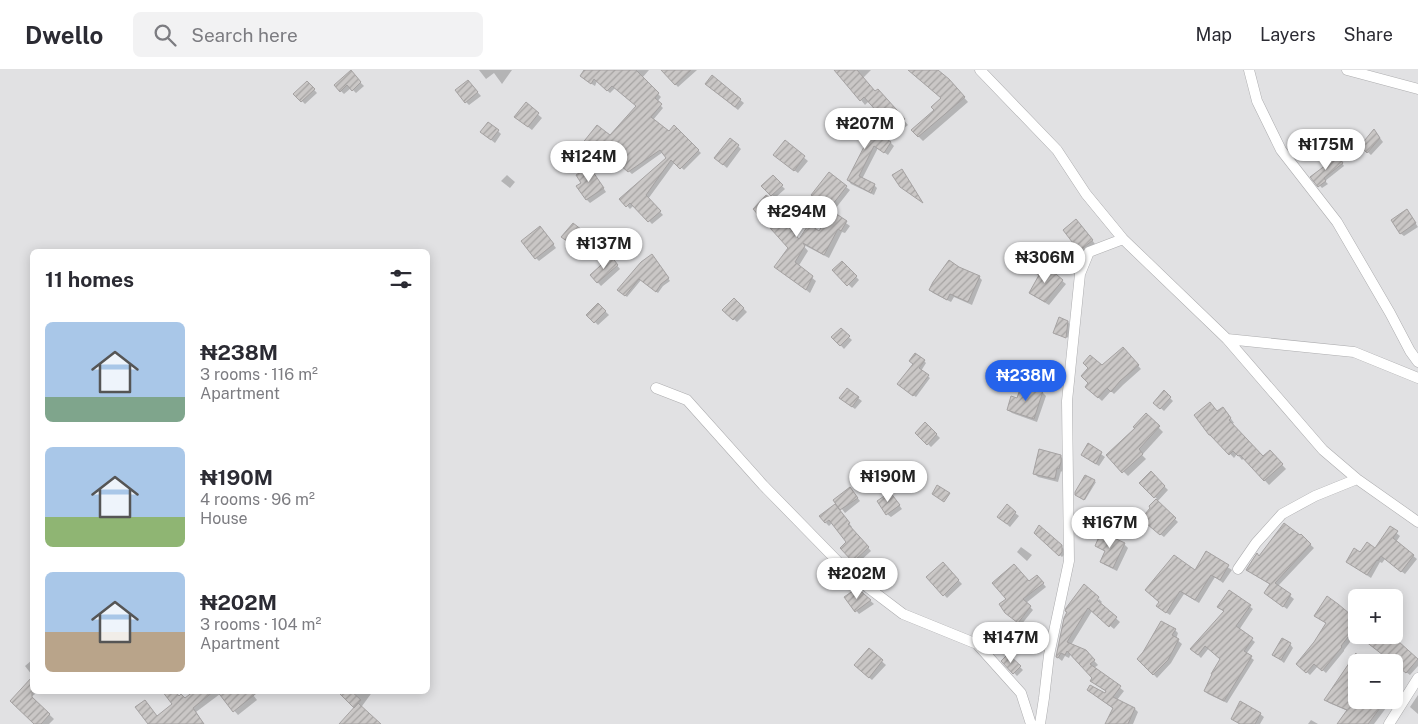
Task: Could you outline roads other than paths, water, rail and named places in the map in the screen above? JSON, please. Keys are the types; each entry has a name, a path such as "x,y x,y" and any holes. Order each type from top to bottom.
{"street":[{"path":"980,70 1057,150 1086,194 1123,239 1226,339 1323,450 1357,479 1418,522"},
{"path":"1249,70 1257,101 1281,150 1337,222 1418,362"},
{"path":"1348,70 1418,89"},
{"path":"1040,724 1049,655 1069,561 1067,401 1080,274 1089,252 1123,239"},
{"path":"1226,339 1354,352 1418,378"},
{"path":"656,388 687,400 763,485 849,573 903,614 977,644 1021,693 1031,724"},
{"path":"1238,569 1256,543 1282,514 1315,496 1357,479"},
{"path":"1389,724 1418,678"}]}
